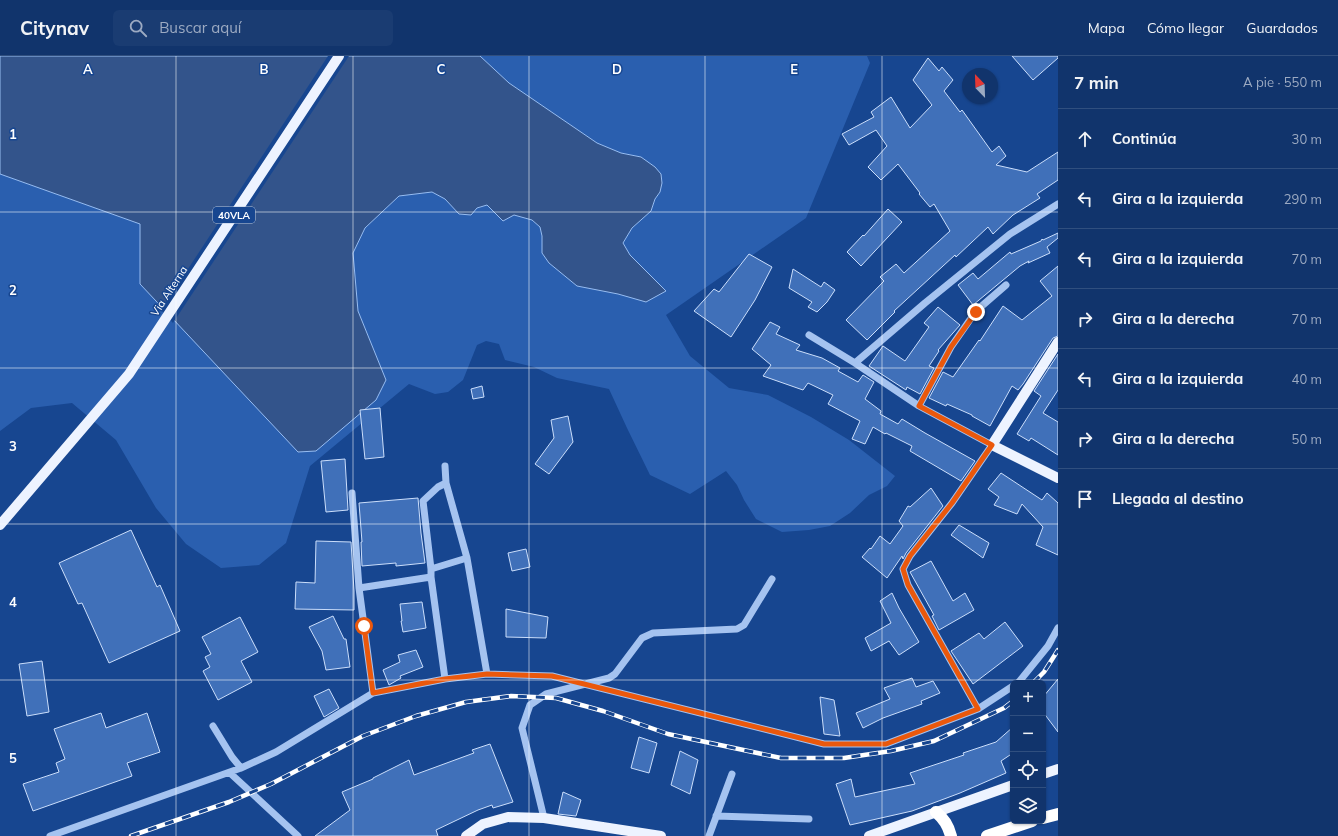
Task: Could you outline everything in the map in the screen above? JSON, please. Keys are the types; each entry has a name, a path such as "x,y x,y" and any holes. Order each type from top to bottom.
{"highway":[{"path":"936,812 944,818 949,827 951,836"},
{"path":"1046,817 1058,814"},
{"path":"987,836 1023,824"}],"main road":[{"name":"Via Alterna","path":"0,525 129,374 339,56"},
{"path":"1058,342 992,445 1058,478"},
{"path":"1046,773 1058,769"},
{"path":"869,836 1010,786"},
{"path":"466,836 483,824 496,819 508,817 544,818 661,836"}],"street":[{"path":"855,364 925,303 1010,234 1058,204"},
{"path":"919,406 951,347 976,312 1006,285"},
{"path":"809,334 919,406 992,445 952,503 910,556 903,569 908,585 978,709"},
{"path":"445,466 446,483 467,558 487,674"},
{"path":"445,679 431,578 423,501 438,487 446,483"},
{"path":"352,493 358,588 373,693"},
{"path":"431,569 467,558"},
{"path":"358,588 431,578"},
{"path":"544,818 522,728 530,705 546,694 609,678 615,674 642,638 653,633 737,629 744,625 772,579"},
{"path":"1020,680 1048,646 1058,628"},
{"path":"50,836 230,773 276,752 373,693 445,679 487,674 552,676 824,744 886,744 978,709 1010,688"},
{"path":"213,726 240,768"},
{"path":"230,773 298,836"},
{"path":"709,836 732,774"},
{"path":"716,816 809,820"}],"shaded area":[{"path":"0,56 480,56 509,83 597,143 621,153 641,157 655,167 661,174 662,183 660,192 655,199 651,211 632,228 623,243 630,255 666,291 646,302 618,294 577,286 549,263 542,253 542,236 540,227 532,220 514,215 503,221 487,205 477,208 471,215 459,214 445,199 432,192 399,196 365,228 353,253 358,311 386,380 376,400 316,451 298,452 140,284 140,224 0,174"},
{"path":"480,56 867,56 870,63 806,218 666,315 690,356 729,388 768,395 811,417 849,440 895,476 887,486 869,495 850,513 830,526 809,530 782,532 756,519 744,500 737,485 726,471 690,494 650,475 609,389 557,378 534,367 505,360 499,344 486,341 477,345 463,380 448,392 435,394 409,384 310,466 286,543 259,565 221,568 186,544 156,508 116,440 72,403 31,408 0,431 0,174 140,224 140,285 386,380 358,311 353,253 365,228 399,196 432,192 445,199 459,214 487,205 503,221 514,215 532,220 540,227 542,236 542,253 549,263 577,286 618,294 630,255 623,243 632,228 651,211 655,199 660,192 641,157 621,153 597,143 509,83"}],"pier":[{"path":"328,56 349,56 173,323 161,310"}],"building":[{"path":"1012,56 1058,56 1058,58 1033,80"},
{"path":"928,58 939,71 942,67 953,80 944,91 960,112 962,110 992,152 999,146 1006,156 996,165 1027,172 1058,152 1058,180 1037,194 1040,198 1013,215 993,234 988,227 894,311 895,312 867,340 846,320 884,281 880,277 896,264 904,273 950,231 934,204 930,207 898,164 881,180 868,167 887,146 876,130 849,145 842,134 874,117 871,112 891,97 910,128 932,105 913,80"},
{"path":"888,209 902,222 861,266 847,252 863,235 864,236"},
{"path":"1058,233 1058,238 1047,247 1050,253 1020,266 973,305 958,285 973,273 978,279 1010,252 1011,254"},
{"path":"749,254 772,267 755,300 731,337 694,311 714,289 719,292"},
{"path":"1058,266 1058,336 1053,338 1018,390 1012,386 990,426 972,415 929,398 943,372 953,377 979,340 980,341 1003,306 1022,320 1052,296 1040,281"},
{"path":"793,269 821,287 824,282 835,290 827,302 817,312 808,307 812,302 789,288"},
{"path":"938,307 960,325 938,350 939,351 929,366 934,368 920,394 907,387 906,390 869,366 883,346 905,361 929,327 924,323"},
{"path":"770,322 780,327 776,334 800,345 796,350 822,358 840,368 838,371 858,382 863,375 874,382 865,399 881,411 880,414 898,424 902,419 975,461 961,481 910,451 912,446 873,427 865,444 852,439 860,421 828,404 833,395 808,383 803,390 763,376 771,365 752,349"},
{"path":"1058,354 1058,390 1043,413 1058,422 1058,455 1031,438 1029,441 1017,434 1041,396 1034,391"},
{"path":"482,386 484,397 473,399 471,389"},
{"path":"380,408 384,457 365,459 360,410"},
{"path":"568,416 573,442 549,474 535,464 554,438 551,420"},
{"path":"345,459 348,510 326,512 321,461"},
{"path":"1001,473 1042,500 1047,493 1058,503 1058,555 1036,545 1043,527 1022,504 1017,514 994,505 999,497 988,489"},
{"path":"931,488 943,506 906,553 903,559 902,556 887,578 862,557 870,548 871,549 880,536 890,544 903,526 899,521 908,506 910,507"},
{"path":"418,498 425,563 396,566 396,563 362,566 359,503"},
{"path":"959,525 989,543 983,558 951,535"},
{"path":"131,530 157,587 160,585 180,631 109,663 82,603 78,604 59,563"},
{"path":"316,541 351,542 354,610 295,609 296,582 315,583"},
{"path":"526,549 530,567 512,571 508,553"},
{"path":"931,561 953,601 965,593 974,610 939,630 932,616 934,615 910,572"},
{"path":"892,593 919,642 899,655 889,641 871,651 865,638 891,623 880,601"},
{"path":"422,602 426,628 403,632 400,604"},
{"path":"506,609 548,617 546,638 506,637"},
{"path":"333,616 344,639 346,639 350,667 326,670 322,651 309,627"},
{"path":"240,617 258,652 241,661 252,682 218,700 203,671 210,667 205,657 211,654 202,637"},
{"path":"1005,622 1023,646 973,684 951,651 979,633 984,639"},
{"path":"416,650 423,667 400,676 401,678 389,685 383,670 400,662 398,655"},
{"path":"42,661 49,712 27,716 19,664"},
{"path":"912,678 916,687 933,681 940,693 921,701 922,704 883,718 863,728 856,713 890,699 884,688"},
{"path":"1058,679 1058,732 1046,716 1046,693"},
{"path":"329,689 339,708 324,717 314,696"},
{"path":"820,697 834,700 840,736 824,734"},
{"path":"101,713 106,728 147,713 160,752 127,763 132,776 33,811 23,784 59,772 56,763 65,759 54,729"},
{"path":"1010,730 1010,755 1001,761 1006,773 960,793 912,811 850,825 836,784 851,779 855,797 915,784 910,773 964,755 963,753 996,742"},
{"path":"639,737 657,743 649,773 631,768"},
{"path":"490,744 513,802 493,808 492,805 478,810 436,830 438,836 315,836 350,810 342,792 373,779 409,760 414,775 474,753 472,750"},
{"path":"680,751 698,760 690,794 671,785"},
{"path":"563,792 581,800 576,816 558,814"}],"railway":[{"path":"1036,680 1044,672 1058,650"},
{"path":"131,836 229,802 271,784 363,736 416,716 466,702 511,696 556,698 603,711 668,734 781,758 844,758 891,751 934,741 1004,708 1010,703"}],"route":[{"path":"364,626 373,693 445,679 487,674 552,676 824,744 886,744 978,709 908,585 903,569 910,556 952,503 992,445 919,406 951,347 976,312"}]}
